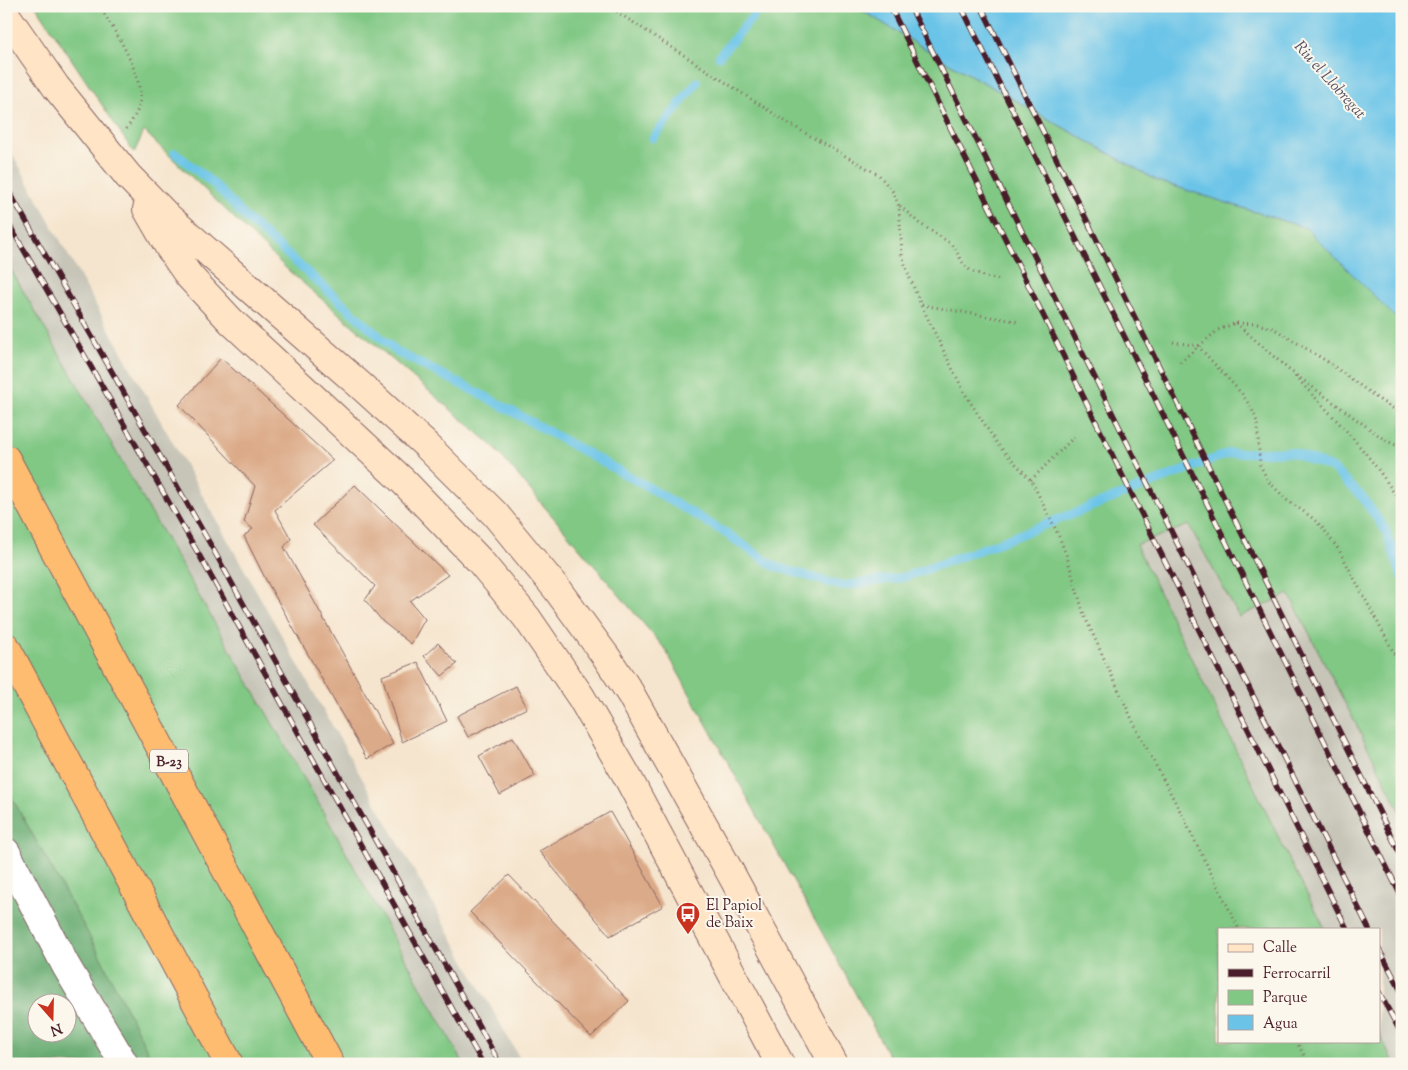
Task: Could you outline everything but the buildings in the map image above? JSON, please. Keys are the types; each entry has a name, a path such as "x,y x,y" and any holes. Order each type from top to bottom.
{"highway":[{"name":"B-23","path":"6,459 330,1064"},
{"path":"6,646 230,1064"}],"main road":[{"path":"6,15 56,87 128,176 168,217 426,445 495,514 556,588 608,658 630,693 834,1064"},
{"path":"128,176 169,247 190,276 231,322 404,482 479,560 527,618 581,697 627,776 780,1064"}],"street":[{"path":"6,852 66,966 124,1064"}],"path":[{"path":"99,6 121,40 135,73 139,89 139,106 126,129 105,149"},
{"path":"608,6 791,124 878,175 893,192 899,206 902,255 921,305 964,392 981,420 998,445 1031,480 1058,534 1067,557 1084,615 1137,730 1237,928"},
{"path":"899,206 950,243 964,265 970,270 986,278 1001,280"},
{"path":"921,305 947,308 999,320 1020,322"},
{"path":"1236,323 1289,370 1385,440 1402,448"},
{"path":"1180,362 1218,330 1236,323 1256,324 1273,328 1328,362 1402,414"},
{"path":"1173,342 1198,346 1242,394 1257,422 1260,464 1268,482 1287,500 1322,527 1339,550 1402,668"},
{"path":"1289,370 1358,445 1389,484 1402,507"},
{"path":"1031,480 1074,437"},
{"path":"1297,1042 1308,1064"}],"shaded area":[{"path":"6,142 124,356 523,1064 464,1064 320,806 6,261"},
{"path":"1189,524 1239,617 1289,593 1402,814 1402,1064 1394,1064 1380,1036 1380,928 1324,928 1136,545"}],"green space":[{"path":"36,6 855,6 937,56 1158,181 1306,228 1402,324 1402,814 1289,594 1239,617 1189,525 1136,545 1324,928 1218,928 1218,1042 1380,1042 1380,1036 1394,1064 893,1064 665,649 492,445 289,271 144,131 134,153"},
{"path":"6,261 320,806 464,1064 154,1064 96,948 6,787"},
{"path":"6,787 96,948 154,1064 6,1064"}],"water":[{"name":"Riu el Llobregat","path":"855,6 1402,6 1402,324 1306,228 1158,181 937,56"}],"waterway":[{"path":"719,56 762,6"},
{"path":"653,138 697,82"},
{"path":"175,153 215,185 245,217 397,352 486,397 648,487 724,532 774,566 841,586 905,577 1229,453 1291,452 1332,468 1362,497 1385,529 1402,576"}],"railway":[{"path":"890,6 1347,928"},
{"path":"910,6 1369,928"},
{"path":"961,6 1402,898"},
{"path":"981,6 1402,858"},
{"path":"6,186 209,542 500,1064"},
{"path":"6,219 198,553 483,1064"},
{"path":"1380,951 1402,993"},
{"path":"1380,994 1402,1035"}],"place":[{"name":"El Papiol de Baix","path":"688,935"}]}
